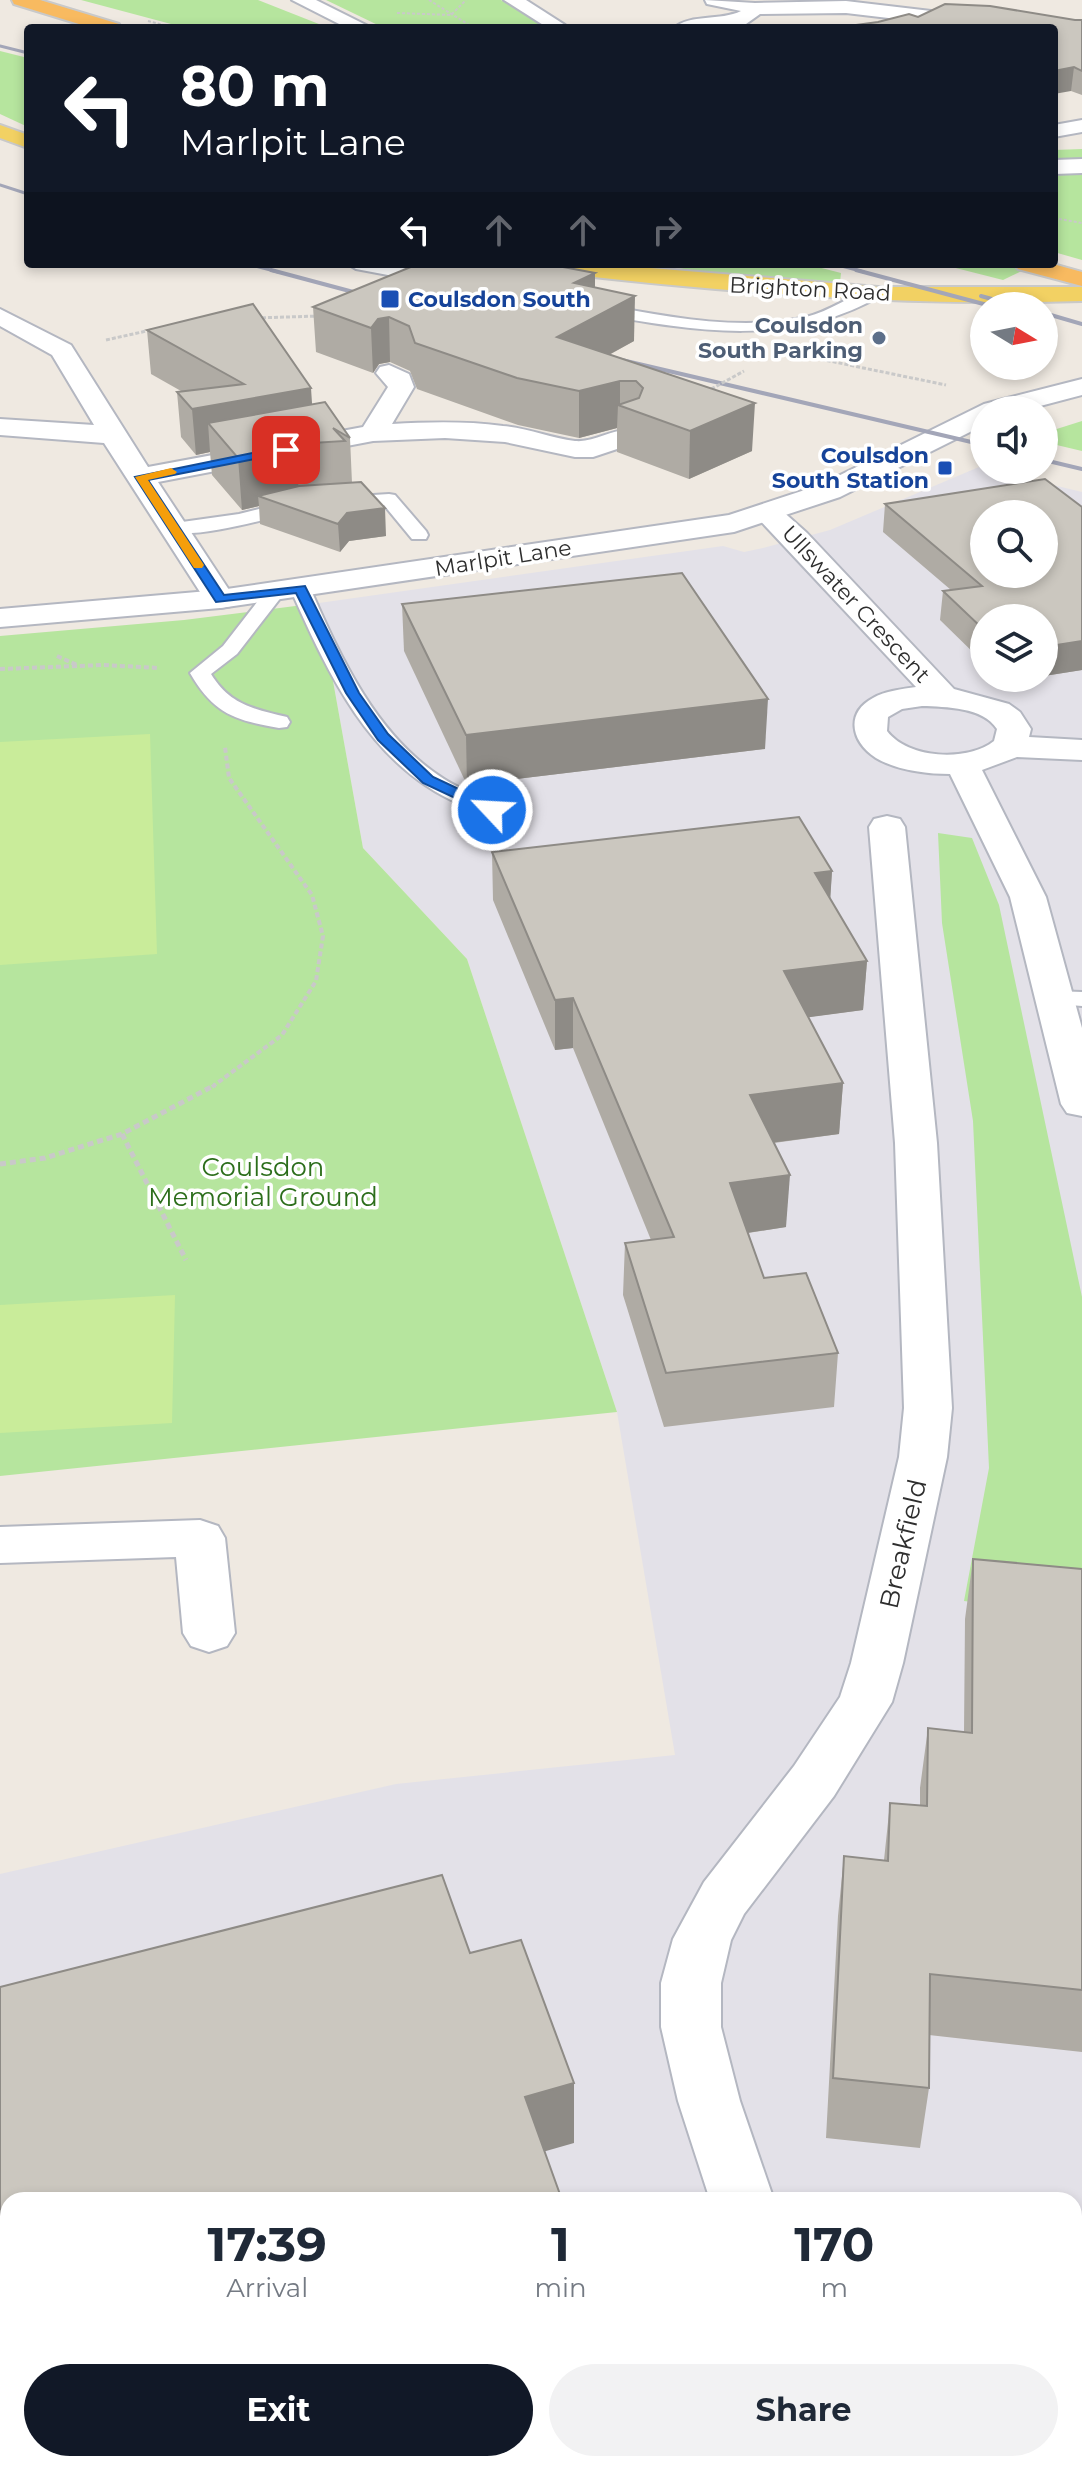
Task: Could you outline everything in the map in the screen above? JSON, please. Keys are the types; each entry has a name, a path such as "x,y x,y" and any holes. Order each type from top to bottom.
{"highway":[{"path":"21,0 99,24"},
{"path":"1041,268 1082,279"}],"main road":[{"path":"0,131 24,140"},
{"name":"Brighton Road","path":"574,268 866,298 1082,294"}],"street":[{"path":"301,0 354,24"},
{"path":"513,0 554,24"},
{"path":"714,0 755,9 846,7 1054,24"},
{"path":"709,24 735,20 750,15 755,9"},
{"path":"1058,25 1082,28"},
{"path":"1058,130 1082,126"},
{"path":"1058,167 1082,166"},
{"path":"0,316 62,350 113,435 220,599"},
{"path":"373,433 401,387 400,380 389,373"},
{"path":"1048,396 1082,387"},
{"name":"Marlpit Lane","path":"6,615 220,599 734,523 769,514 830,491 970,422"},
{"path":"0,427 113,435"},
{"path":"141,477 373,433 445,430 490,433 575,449 593,449 625,437"},
{"name":"Ullswater Crescent","path":"769,514 826,570 942,696"},
{"name":"Ullswater Crescent","path":"734,523 819,601 902,699"},
{"path":"942,696 985,705 1011,724 1014,735 1009,746 999,754 962,764 915,760 878,745 869,734 867,723 873,713 884,705 902,699 942,696"},
{"path":"1009,746 1082,750"},
{"path":"962,764 1028,897 1068,998 1082,1104"},
{"name":"Breakfield","path":"739,2192 709,2101 691,2027 691,1983 702,1939 724,1898 814,1781 865,1702 877,1663 923,1457 928,1408 927,1332 916,1143 887,827"},
{"path":"0,1545 200,1538 209,1633"}],"lane":[{"path":"379,268 447,280"},
{"path":"578,305 710,325 753,325 806,322 831,315 866,298"},
{"path":"175,529 239,520 300,505 389,499 419,535"},
{"path":"279,722 242,715 212,696 200,673 230,650 288,590 383,737 428,780 492,810"}],"path":[{"path":"429,0 467,24"},
{"path":"451,15 466,0"},
{"path":"1058,219 1082,223"},
{"path":"245,319 310,315 324,318"},
{"path":"128,335 157,328"},
{"path":"698,397 744,371"},
{"path":"0,669 103,665 200,673"},
{"path":"0,1164 45,1158 122,1134 226,1079 282,1035 316,981 323,936 312,895 229,778 225,746 242,715"},
{"path":"122,1134 186,1260"}],"shaded area":[{"path":"970,471 970,484 1049,484 1082,492 1082,2192 0,2192 0,1874 396,1784 675,1755 617,1412 467,959 363,848 319,603 723,546 744,552 830,530"}],"green space":[{"path":"81,0 258,0 319,24 171,24"},
{"path":"326,0 501,0 540,24 376,24"},
{"path":"0,51 24,57 24,125 0,114"},
{"path":"1082,149 1082,260 1058,253 1058,150"},
{"path":"677,268 822,268 841,273 840,283"},
{"path":"956,268 1024,270 1003,280"},
{"path":"1082,421 1082,451 1058,445 1058,429"},
{"name":"Coulsdon Memorial Ground","path":"319,603 363,848 467,959 617,1412 0,1476 0,636 184,620"},
{"path":"150,734 157,954 0,965 0,742"},
{"path":"938,833 972,838 999,905 1082,1297 1082,1616 964,1601 989,1468 973,1121 942,923"},
{"path":"175,1295 172,1423 0,1433 0,1305"}],"building":[{"path":"945,4 990,6 1082,20 1082,71 1074,67 1058,70 1058,24 863,24 909,14 918,17"},
{"path":"408,268 568,268 595,273 574,283 635,296 557,337 755,403 690,431 618,405 639,398 643,388 636,381 620,381 579,391 517,378 415,343 409,326 389,317 378,319 371,328 313,307"},
{"path":"253,304 311,388 192,409 177,392 244,384 147,330"},
{"path":"325,402 350,438 333,428 345,441 296,444 238,458 208,423"},
{"path":"361,482 385,508 347,513 338,524 258,496 299,486"},
{"path":"1013,484 1052,484 1082,507 1082,641 1058,645 1058,604 970,604 970,617 943,591 970,588 1058,588 1058,500 970,500 970,576 885,504"},
{"path":"682,573 768,699 466,735 402,604"},
{"path":"799,817 832,871 815,873 867,961 784,971 843,1083 750,1095 790,1175 730,1183 764,1278 806,1273 838,1353 666,1373 625,1243 674,1237 573,998 555,1000 492,852"},
{"path":"973,1559 1082,1569 1082,1990 930,1974 929,2088 833,2078 844,1856 888,1861 890,1803 927,1806 928,1728 972,1733"},
{"path":"442,1875 470,1953 521,1940 574,2083 525,2097 559,2192 0,2192 0,1987"}],"railway":[{"path":"0,46 24,52"},
{"path":"0,185 24,193"},
{"path":"263,268 278,272"},
{"path":"849,268 864,272"},
{"path":"271,270 372,297"},
{"path":"856,270 970,300"},
{"path":"1058,317 1082,324"},
{"path":"609,357 970,442"},
{"path":"1058,463 1082,469"}],"slow traffic":[{"path":"171,472 141,477 198,565"}],"place":[{"name":"Coulsdon South","path":"390,299"},
{"name":"Coulsdon South Parking","path":"879,338"},
{"name":"Coulsdon South Station","path":"945,468"}],"route":[{"path":"286,450 141,477 220,599 300,588 327,647 383,737 428,780 492,810"}]}
